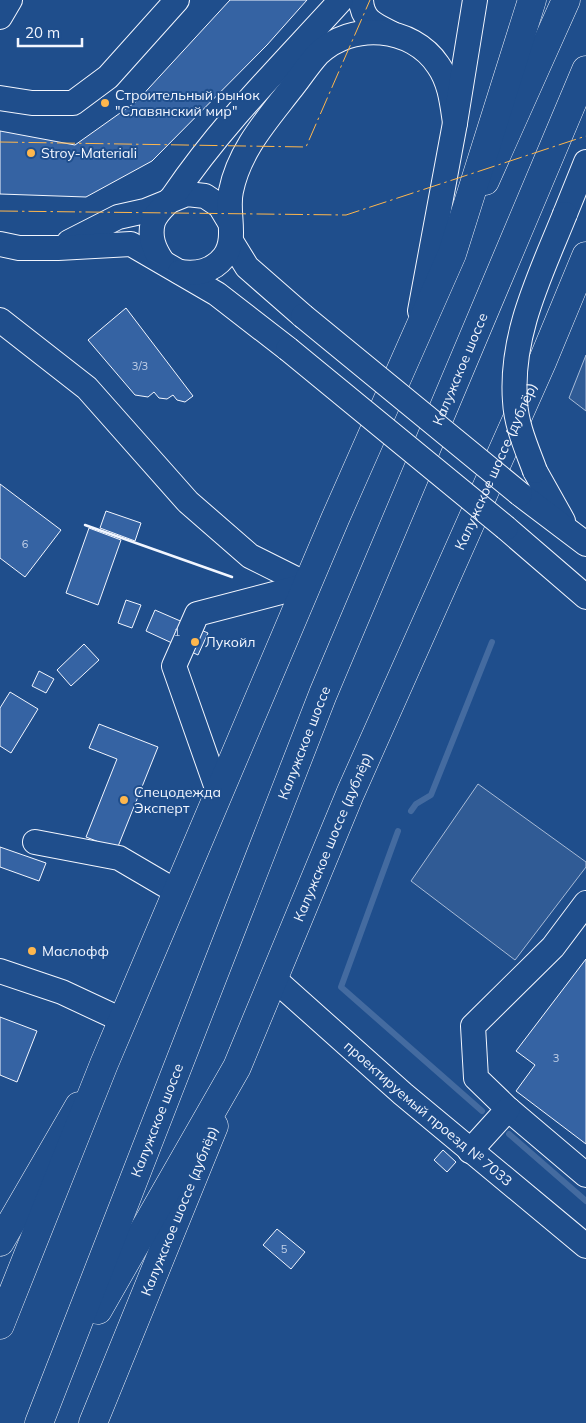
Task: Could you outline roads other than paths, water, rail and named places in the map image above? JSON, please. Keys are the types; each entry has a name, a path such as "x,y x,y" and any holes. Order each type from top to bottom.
{"main road":[{"path":"452,254 532,0"},
{"path":"0,1325 122,1020 414,340 566,0"},
{"name":"Калужское шоссе","path":"39,1423 323,694 586,70"},
{"name":"Калужское шоссе (дублёр)","path":"93,1423 105,1410 237,1067 350,794 543,360 586,256"},
{"path":"0,1242 104,1064"},
{"path":"54,1387 237,1067"}],"street":[{"path":"0,17 10,0"},
{"path":"0,98 32,103 73,103 108,77 177,0"},
{"path":"341,0 225,128 197,161 170,200 160,209 153,222 151,236 154,250 171,267 196,274 212,268 224,257 230,231 230,193 236,172 252,139 319,54 336,42 356,34 370,32 392,33"},
{"path":"361,0 365,16 372,24 407,38 438,64 449,84 455,122"},
{"path":"414,340 455,122 475,0"},
{"path":"578,538 535,471 522,436 514,402 514,365 518,340 528,308 586,162"},
{"path":"58,248 118,217 145,211 187,194 205,196 220,206 247,267 303,316 520,494 578,538"},
{"path":"0,244 19,248 131,244 217,294 288,349 506,528 586,597"},
{"path":"0,320 87,388 188,502 250,556 308,585"},
{"path":"219,794 174,666 197,614 308,585"},
{"path":"35,842 119,858 177,892"},
{"path":"586,903 553,947 474,1026 476,1078 508,1109 586,1175"},
{"path":"0,971 62,992 122,1020"},
{"name":"проектируемый проезд № 7033","path":"273,978 470,1151 586,1246"},
{"path":"470,1151 508,1109"}],"waterway":[{"path":"411,811 416,804 431,795 492,642"},
{"path":"398,831 341,987 482,1111"},
{"path":"509,1134 586,1201"}],"place":[{"name":"Строительный рынок \"Славянский мир\"","path":"105,103"},
{"name":"Stroy-Materiali","path":"31,153"},
{"name":"Лукойл","path":"195,642"},
{"name":"Спецодежда Эксперт","path":"124,800"},
{"name":"Маслофф","path":"32,951"}]}
